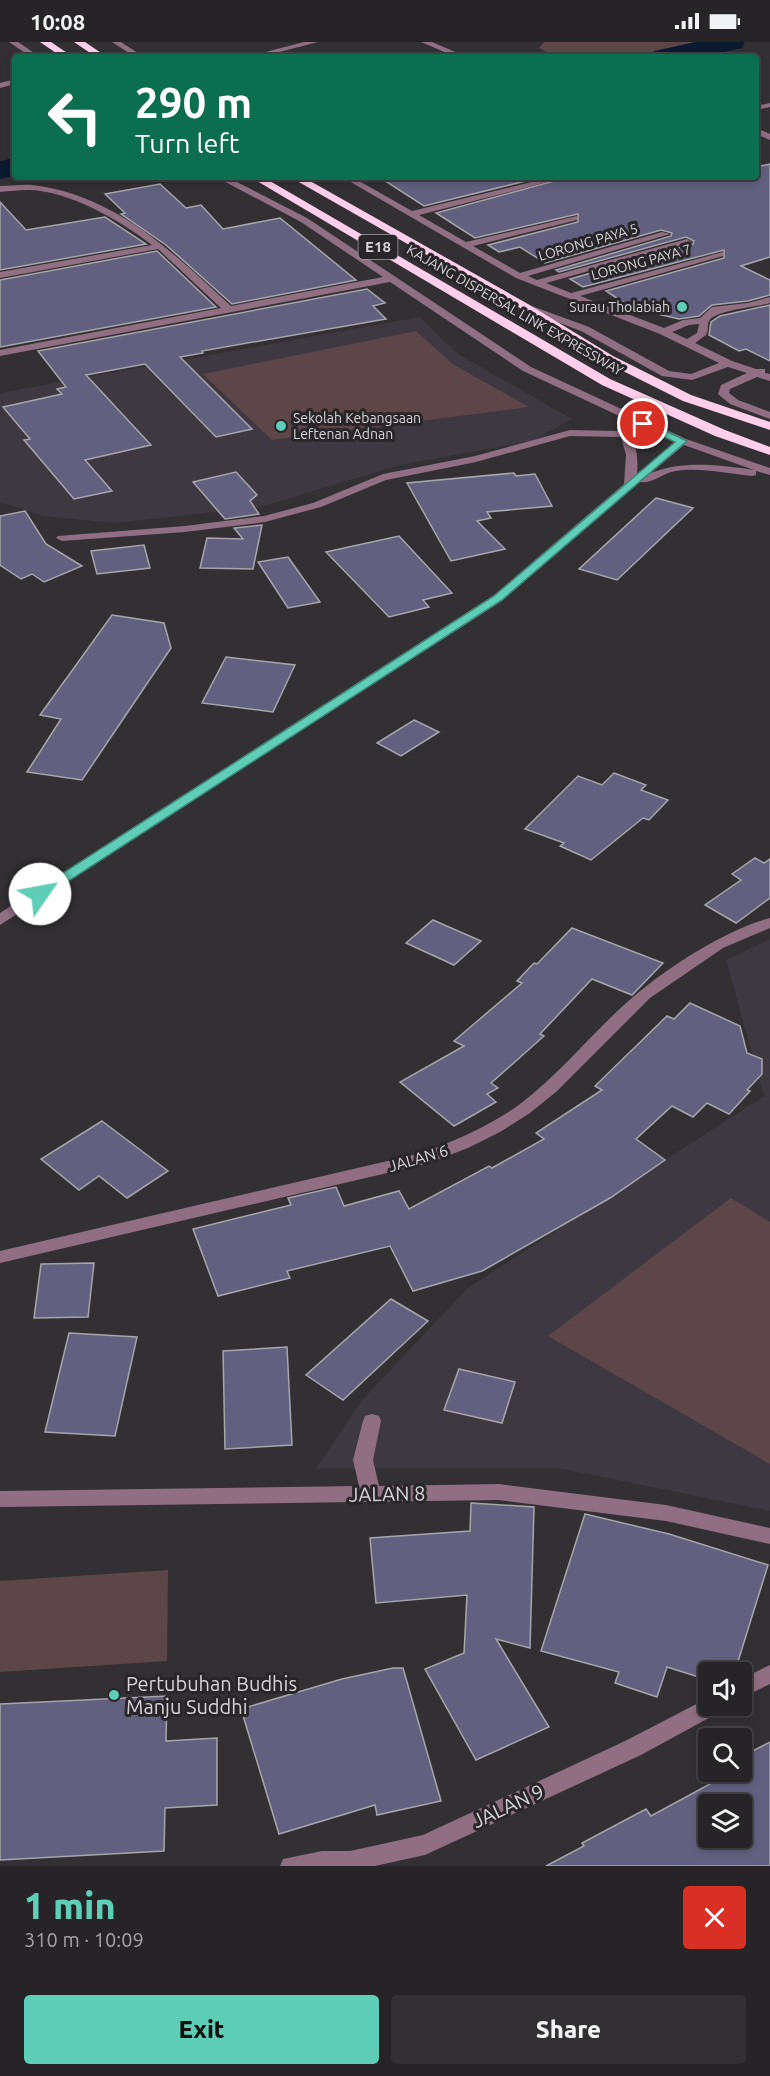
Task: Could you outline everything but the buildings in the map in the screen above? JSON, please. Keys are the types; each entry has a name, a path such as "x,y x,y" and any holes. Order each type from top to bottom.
{"highway":[{"path":"45,42 63,54"},
{"path":"79,42 97,54"},
{"name":"KAJANG DISPERSAL LINK EXPRESSWAY","path":"260,180 606,382 720,433 770,451"},
{"name":"KAJANG DISPERSAL LINK EXPRESSWAY","path":"300,180 524,306 609,359 687,398 770,426"}],"street":[{"path":"13,42 31,54"},
{"path":"116,42 135,54"},
{"path":"263,54 314,42"},
{"path":"425,42 455,54"},
{"path":"226,180 304,220 527,369 682,441 770,473"},
{"path":"351,180 519,276 664,332 728,363 770,378"},
{"path":"411,214 551,180"},
{"path":"0,189 30,187 63,193 132,225 160,246 228,309"},
{"path":"464,245 574,218"},
{"name":"LORONG PAYA 5","path":"519,276 665,234"},
{"path":"536,283 687,242"},
{"path":"0,275 160,246"},
{"name":"LORONG PAYA 7","path":"569,296 720,254"},
{"path":"0,353 390,279"},
{"path":"664,332 680,324 703,321 715,309 747,306 770,300"},
{"path":"524,306 585,329 666,374 692,377 728,363"},
{"path":"687,343 702,336 705,329 703,321"},
{"path":"770,368 725,387 723,394 734,402 770,416"},
{"path":"604,406 626,435 632,448 630,485"},
{"path":"62,538 185,529 265,519 317,505 383,477 476,459 570,433 626,435"},
{"path":"0,920 498,598 682,441"},
{"path":"630,485 670,469 720,469 770,473"},
{"name":"JALAN 6","path":"0,1257 426,1158 462,1144 524,1109 550,1088 645,995 718,945 770,922"},
{"path":"371,1495 363,1460 372,1421"},
{"name":"JALAN 8","path":"0,1499 499,1492 666,1513 770,1536"},
{"path":"752,1683 770,1674"},
{"name":"JALAN 9","path":"291,1866 322,1861 350,1861 425,1845 633,1748 698,1713"}],"shaded area":[{"path":"544,42 710,42 655,54 550,54 539,48"},
{"name":"Sekolah Kebangsaan Leftenan Adnan","path":"420,317 458,354 572,419 532,441 400,465 260,507 116,523 43,516 0,502 0,393"},
{"path":"416,331 454,365 529,407 272,440 203,374"},
{"path":"770,939 770,1511 563,1469 316,1469 361,1401 468,1288 764,1096 726,960"},
{"path":"731,1198 770,1222 770,1464 548,1336"},
{"path":"168,1570 167,1661 0,1672 0,1581"}],"waterway":[{"path":"678,54 732,42"},
{"path":"0,170 12,168"}],"place":[{"name":"Surau Tholabiah","path":"682,307"},
{"name":"Sekolah Kebangsaan Leftenan Adnan","path":"281,426"},
{"name":"Pertubuhan Budhis Manju Suddhi","path":"114,1695"}],"route":[{"path":"40,894 498,598 682,441 643,424"}]}
